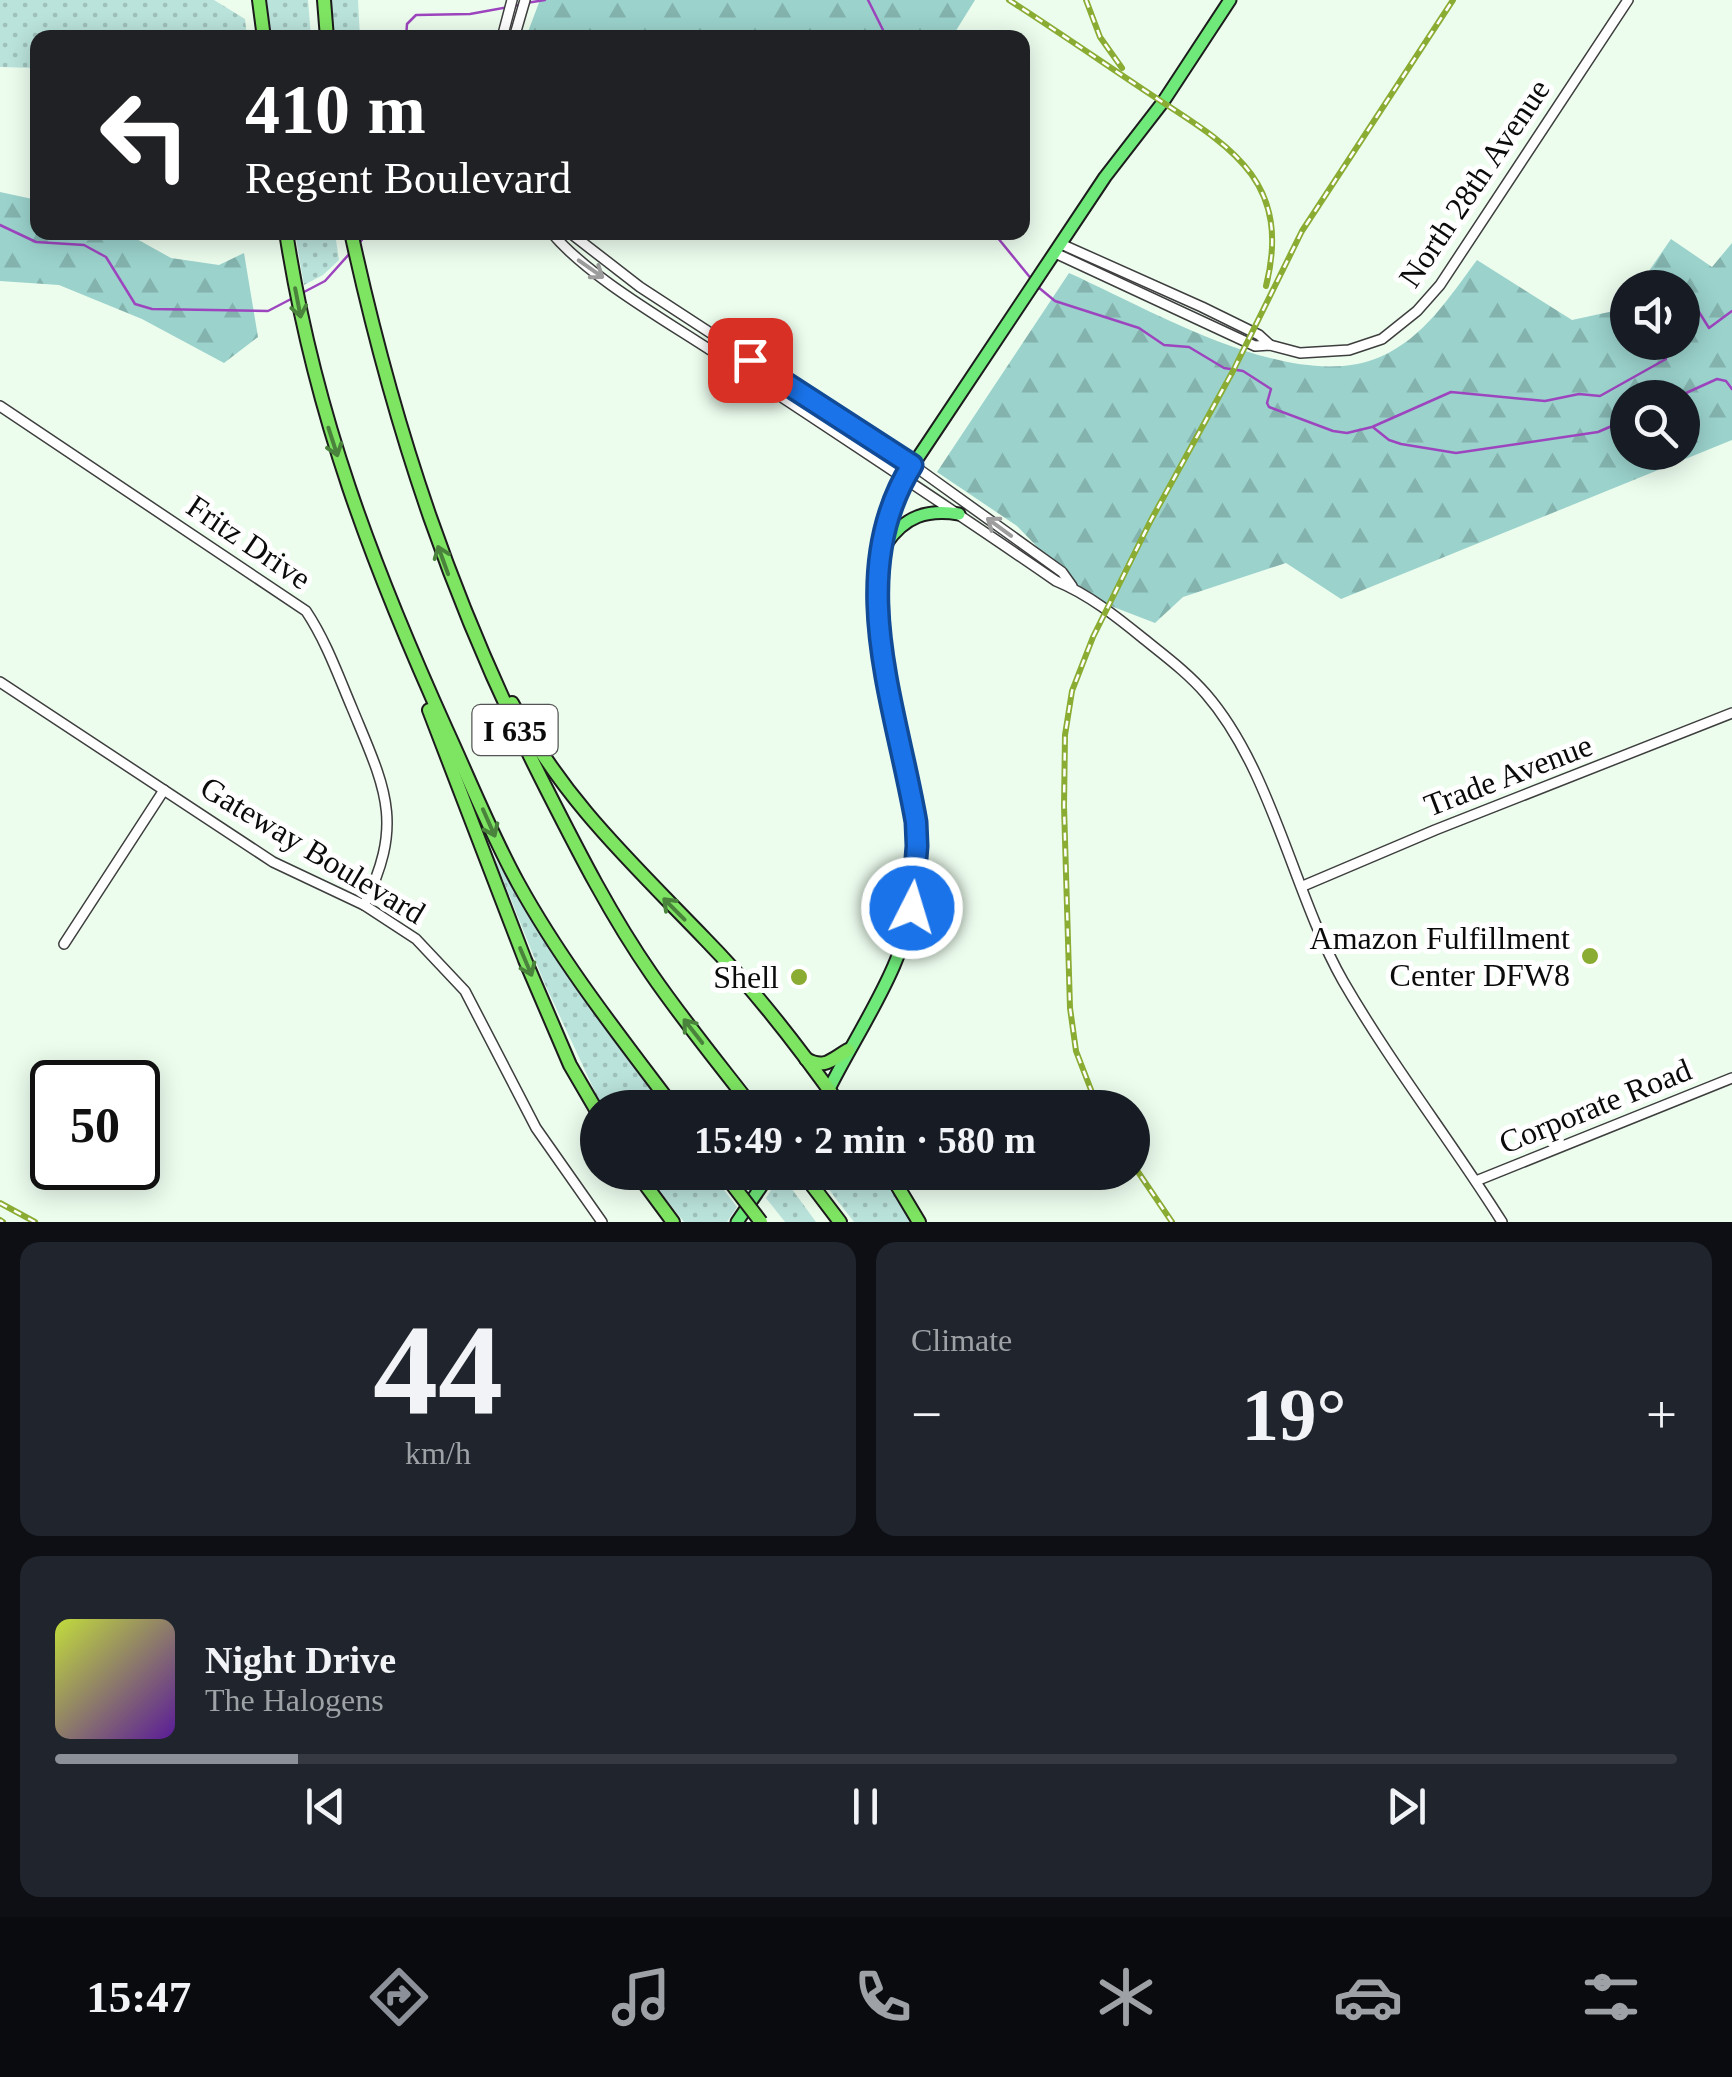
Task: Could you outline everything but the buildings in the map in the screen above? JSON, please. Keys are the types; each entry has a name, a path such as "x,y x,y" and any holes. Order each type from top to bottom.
{"highway":[{"path":"259,0 263,30"},
{"path":"324,0 326,30"},
{"name":"I 635","path":"287,240 307,348 349,491 391,606 517,881 589,995 660,1090"},
{"name":"I 635","path":"354,240 398,423 458,599 519,737 616,918 669,999 739,1090"},
{"path":"458,599 522,722 558,780 606,840 737,974 829,1089"},
{"path":"391,606 525,960 585,1090"},
{"path":"802,1056 820,1065 848,1050"},
{"path":"649,1190 673,1222"},
{"path":"737,1190 762,1222"},
{"path":"815,1190 840,1222"},
{"path":"900,1190 919,1222"}],"main road":[{"path":"829,1089 879,994 909,922 916,890 917,846 910,788 877,626 880,551 890,516 912,465 1230,0"},
{"path":"880,551 895,531 914,516 935,512 960,514"},
{"path":"737,1222 758,1190"}],"street":[{"path":"504,30 512,0"},
{"path":"516,30 525,0"},
{"name":"North 28th Avenue","path":"1270,346 1300,353 1349,350 1382,339 1417,311 1432,296 1628,0"},
{"path":"559,240 587,266 1129,626 1207,695 1236,737 1343,981 1502,1222"},
{"path":"580,240 640,287 912,465 1062,572 1074,588"},
{"path":"1058,248 1202,307 1259,336 1270,346"},
{"path":"1058,248 1254,346 1270,346"},
{"path":"1197,319 1202,307"},
{"name":"Fritz Drive","path":"0,406 306,611 323,639 386,792 384,859 364,904"},
{"name":"Gateway Boulevard","path":"0,682 273,862 364,904 416,939 465,991 536,1128 602,1222"},
{"name":"Trade Avenue","path":"1303,886 1732,713"},
{"path":"64,944 164,790"},
{"name":"Corporate Road","path":"1476,1180 1732,1078"}],"shaded area":[{"path":"0,0 214,0 245,19 246,30 30,30 30,68 0,67"},
{"path":"267,0 308,0 310,30 269,30"},
{"path":"329,0 358,0 360,30 331,30"},
{"path":"296,240 336,240 339,260 304,285"},
{"path":"494,857 573,984 651,1090 594,1090 544,982"},
{"path":"659,1190 724,1190 737,1207 727,1222 684,1222"},
{"path":"771,1190 793,1190 816,1222 785,1222 766,1198"},
{"path":"829,1190 895,1190 915,1222 854,1222"}],"green space":[{"path":"540,0 975,0 956,30 529,30"},
{"path":"0,192 30,198 30,240 139,240 171,258 219,265 244,253 258,337 224,363 142,319 59,285 0,281"},
{"path":"1671,239 1712,267 1732,243 1732,440 1700,453 1700,380 1610,380 1610,470 1658,470 1341,599 1286,563 1183,597 1155,623 1085,596 1017,526 937,472 1069,273 1222,343 1306,365 1345,366 1396,349 1435,315 1477,260 1572,320 1610,312 1610,360 1700,360 1700,270 1650,270"}],"waterway":[{"path":"526,3 545,0"},
{"path":"868,0 883,30"},
{"path":"407,30 416,15 470,14 519,5"},
{"path":"0,225 30,239"},
{"path":"32,240 84,245 106,257 135,304 152,309 268,311 293,298"},
{"path":"1000,240 1033,281"},
{"path":"304,292 325,281 351,252"},
{"path":"1038,287 1055,301 1139,328 1164,345 1189,347 1224,368 1243,371 1271,389 1269,407 1347,433 1372,427 1451,392 1545,401 1579,394 1600,396 1664,360"},
{"path":"1700,314 1709,328 1732,311"},
{"path":"1700,387 1717,379 1726,381 1732,389"},
{"path":"1374,428 1401,444 1456,453 1598,432 1610,427"}],"railway":[{"path":"1009,0 1200,127 1245,166 1260,189 1270,216 1272,248 1266,286"},
{"path":"1086,0 1100,37 1122,68"},
{"path":"1091,1090 1076,1051 1070,1008 1064,806 1065,735 1072,691 1093,637 1151,520 1233,371 1302,231 1453,0"},
{"path":"1150,1190 1172,1222"},
{"path":"0,1203 35,1222"}],"place":[{"name":"Amazon Fulfillment Center DFW8","path":"1590,956"},
{"name":"Shell","path":"799,977"}],"route":[{"path":"750,360 912,465 886,525 876,592 878,633 916,822 916,890 912,908"}]}
